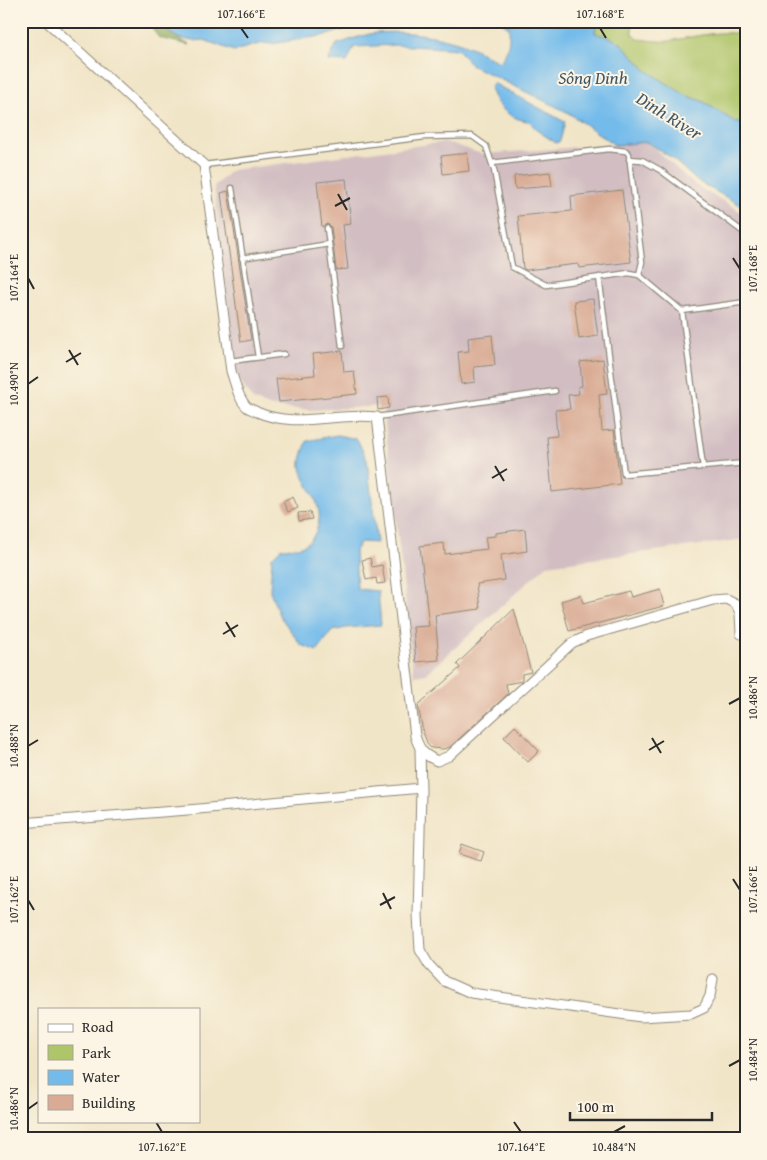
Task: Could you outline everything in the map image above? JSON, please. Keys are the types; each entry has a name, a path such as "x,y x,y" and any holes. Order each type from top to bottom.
{"street":[{"path":"46,21 204,164 231,371 246,406 263,414 283,419 360,415 376,417 415,736 420,750 418,915 420,950 429,965 444,981 470,993 641,1017 691,1014 704,1008 710,996 713,979"},
{"path":"420,750 437,761 450,756 572,643 587,636 713,600 726,599 736,604 740,614 741,634"},
{"path":"21,823 188,810 421,788"}],"lane":[{"path":"204,164 425,137 472,136 486,146 492,163 512,267 546,285 629,273 639,276 682,311 703,467"},
{"path":"492,163 609,149 626,151 629,159 642,262 639,276"},
{"path":"629,159 642,160 660,170 746,234"},
{"path":"232,188 258,357"},
{"path":"327,228 342,346"},
{"path":"242,258 329,244"},
{"path":"599,278 624,474 746,463"},
{"path":"682,311 746,302"},
{"path":"230,361 284,354"},
{"path":"376,417 554,391"}],"shaded area":[{"path":"446,142 482,154 647,142 695,185 746,216 746,539 547,565 426,674 414,676 383,406 311,410 272,407 253,400 241,383 236,371 214,186 232,170"}],"green space":[{"path":"146,21 158,21 162,28 189,45 159,38"},
{"path":"597,21 633,21 632,33 638,39 654,41 669,41 717,33 746,35 746,125 735,122 702,101 685,95 646,70 622,44 595,33"}],"water":[{"path":"158,21 372,21 327,35 271,44 263,43 234,51 204,40 193,41 178,38 162,28"},
{"name":"Sông Dinh","path":"500,21 597,21 595,33 622,44 646,70 685,95 702,101 735,122 746,125 746,208 697,181 672,158 647,142 615,145 567,112 471,65 458,49 396,45 354,47 347,62 328,61 337,44 370,34 393,32 418,34 456,41 500,62 507,50 509,27"},
{"path":"493,83 565,122 560,141 556,143 538,131 529,121 515,118 503,110 492,93 490,86"},
{"path":"337,435 357,439 367,460 377,543 361,542 355,550 357,589 378,591 381,625 332,631 317,651 301,645 279,615 270,591 272,557 281,548 302,546 313,537 319,522 318,506 301,468 301,458 307,441"},
{"path":"746,544 746,585 741,572 743,549"}],"building":[{"path":"467,153 469,171 443,174 441,156"},
{"path":"550,172 552,186 515,189 514,176"},
{"path":"346,179 351,224 343,225 348,269 336,270 331,227 327,224 322,227 317,182"},
{"path":"622,190 631,262 579,268 578,264 526,270 523,268 518,216 572,211 571,196"},
{"path":"228,191 251,340 241,342 221,193"},
{"path":"593,299 598,336 579,339 574,301"},
{"path":"492,335 495,365 474,367 475,382 461,384 458,352 469,351 468,338"},
{"path":"342,351 344,372 354,371 357,394 279,402 276,379 315,375 313,354"},
{"path":"603,359 607,394 599,395 602,431 614,430 620,484 552,492 547,437 557,436 555,410 570,409 568,395 579,394 578,387 582,386 580,362"},
{"path":"388,397 389,408 378,410 377,398"},
{"path":"293,497 298,508 288,512 283,502"},
{"path":"310,512 312,519 299,521 298,513"},
{"path":"525,529 527,551 501,555 504,580 477,584 480,609 435,615 439,660 416,662 413,627 429,626 420,546 444,543 445,554 487,549 485,537 496,536 496,533"},
{"path":"370,558 372,567 382,565 385,583 377,584 376,578 366,580 362,560"},
{"path":"660,589 664,606 569,631 561,601 581,595 584,603 629,591 631,597"},
{"path":"514,609 531,672 522,674 522,681 506,684 508,694 450,747 443,749 431,748 423,732 418,705 460,668 457,664"},
{"path":"515,726 539,751 528,762 504,737"},
{"path":"462,844 484,852 481,861 459,854"}],"water label":[{"name":"Dinh River","path":"669,116"}]}
